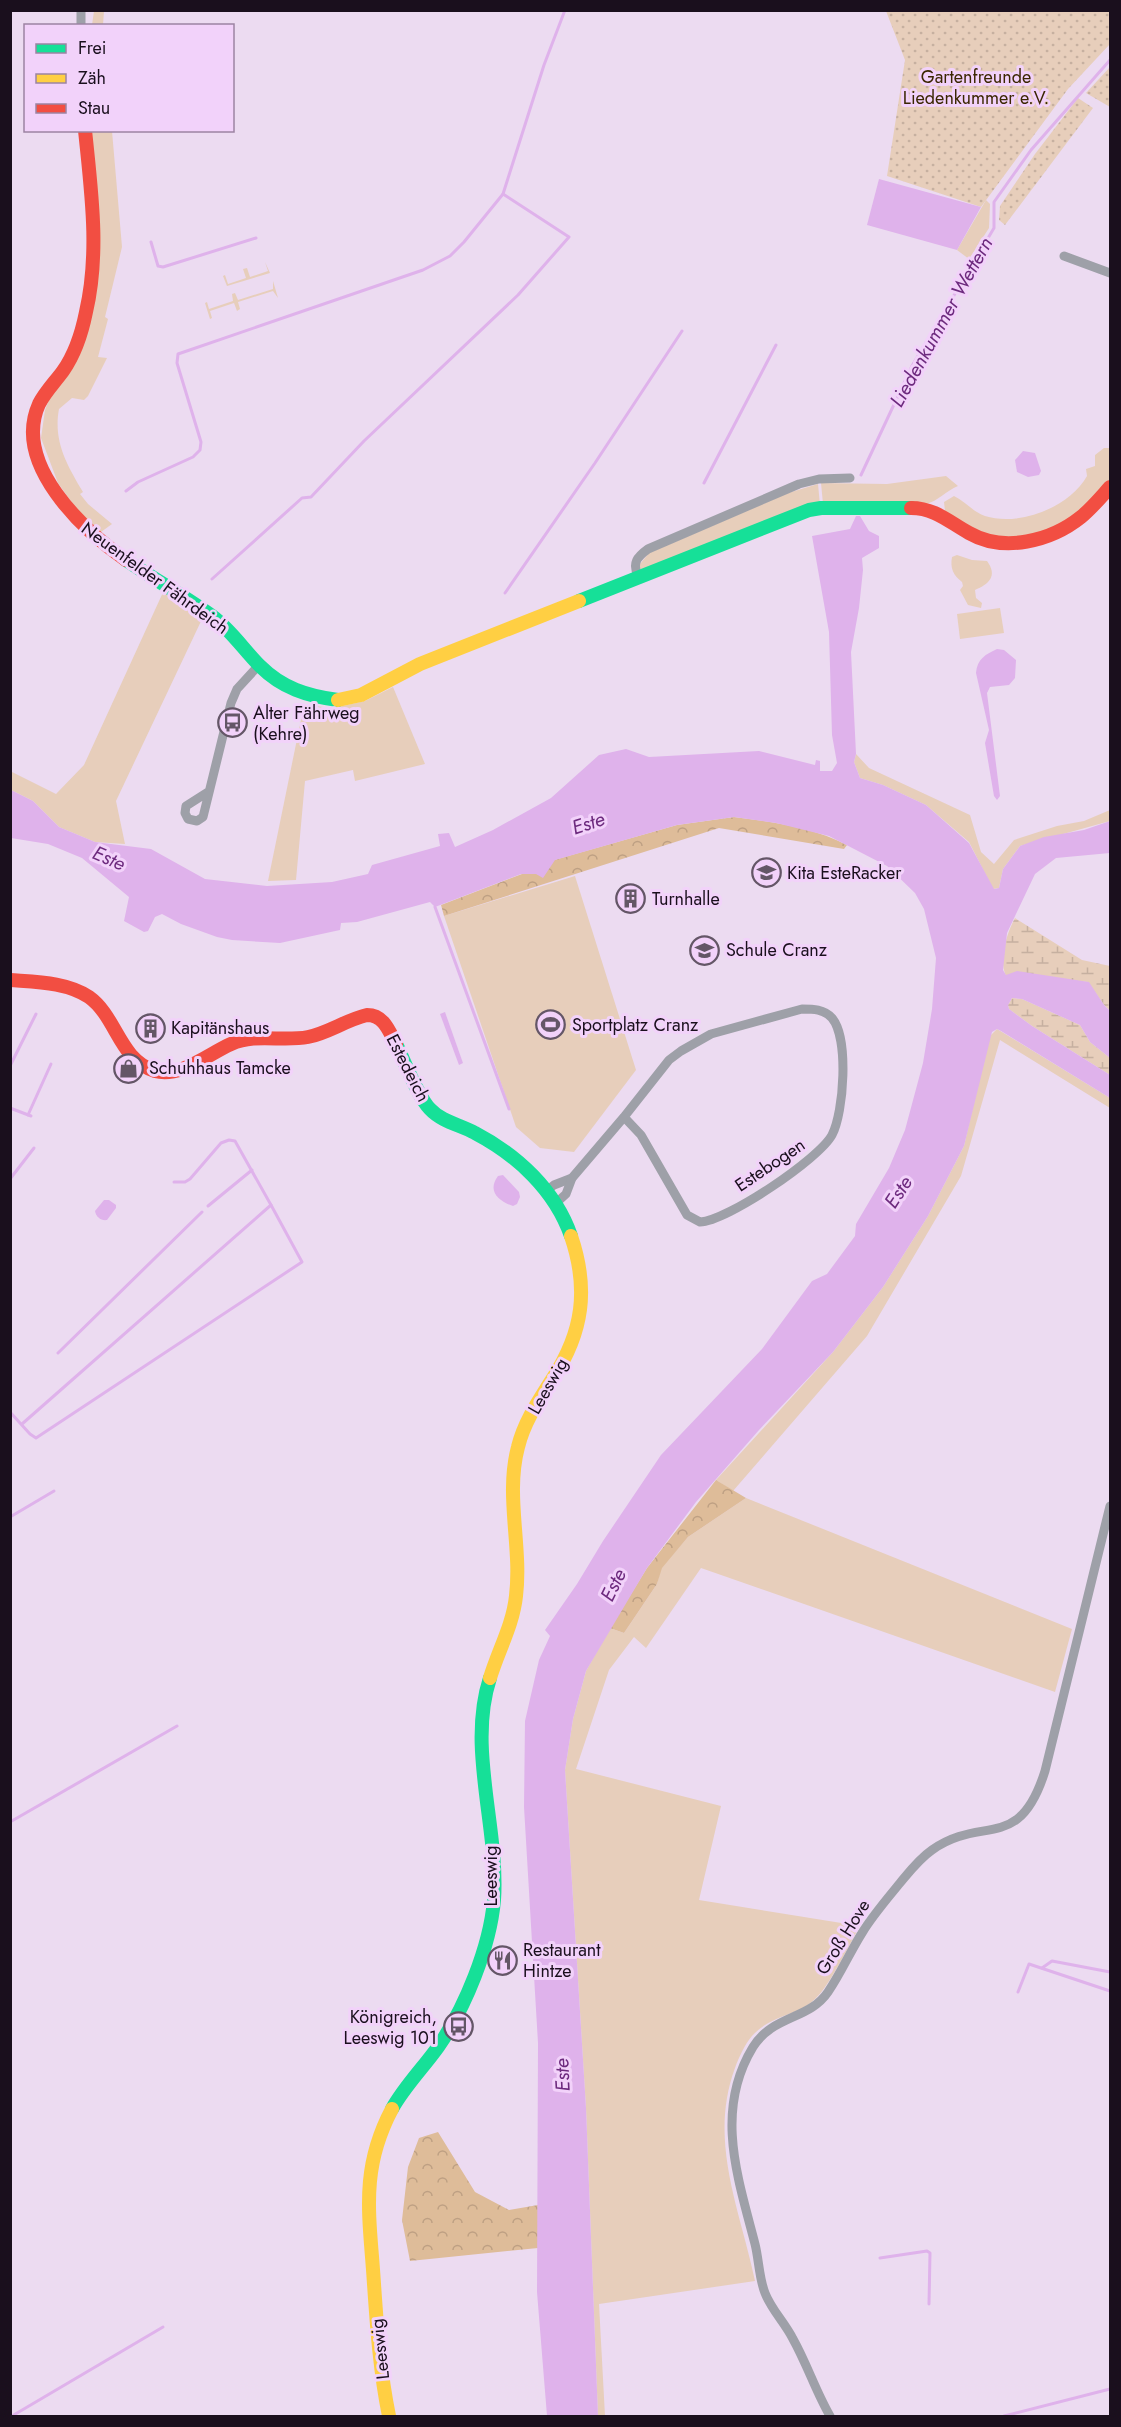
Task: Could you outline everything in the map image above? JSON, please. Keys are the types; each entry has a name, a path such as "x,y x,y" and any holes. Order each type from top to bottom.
{"street":[{"name":"Neuenfelder Fährdeich","path":"85,132 94,225 94,265 79,337 64,370 43,396 35,413 34,434 40,464 56,496 84,528 212,616 232,632 259,665 278,682 300,693 339,699 361,695 420,664 796,513 821,508 923,508 935,511 970,534 984,540 1006,543 1032,541 1058,532 1080,518 1110,487"},
{"path":"1064,256 1110,273"},
{"path":"638,576 634,568 637,557 648,549 799,484 819,479 850,478"},
{"path":"208,792 231,703 237,689 259,665"},
{"name":"Estedeich","path":"10,980 34,982 82,993 98,1005 134,1059 159,1072 178,1070 242,1040 258,1037 294,1039 310,1037 362,1016 379,1017 424,1102 433,1113 470,1130 508,1153 531,1173 555,1204 572,1238 580,1273 578,1325"},
{"name":"Estebogen","path":"555,1204 566,1194 572,1178 669,1060 695,1042 711,1034 802,1009 824,1011 836,1024 841,1041 842,1087 840,1110 831,1136 822,1149 809,1161 721,1217 700,1222 687,1215 641,1135 624,1117"},
{"name":"Estebogen","path":"546,1191 572,1178"},
{"name":"Leeswig","path":"389,2416 383,2379 369,2225 370,2174 381,2135 395,2104 452,2024 483,1948 490,1920 493,1904 492,1857 483,1714 490,1671 510,1624 515,1599 517,1578 512,1506 514,1461 526,1424 570,1350 578,1325"},
{"name":"Groß Hove","path":"830,2416 793,2337 768,2299 762,2284 758,2253 736,2174 734,2158 732,2114 739,2076 755,2044 768,2030 809,2009 823,1999 868,1923 924,1856 949,1840 1010,1824 1033,1802 1046,1771 1110,1506"}],"green space":[{"path":"94,11 104,11 103,24 92,24"},
{"name":"Gartenfreunde Liedenkummer e.V.","path":"886,11 1110,11 1110,44 1068,89 981,207 887,176 905,60"},
{"path":"1110,67 1110,107 1086,93"},
{"path":"1078,98 1093,108 1005,225 999,220 1000,206 1035,154"},
{"path":"91,132 112,132 122,247 98,357 107,358 88,396 84,400 72,398 59,409 58,421 63,452 83,492 80,494 88,504 112,524 101,532 80,514 58,483 41,438 45,410 97,277 100,234"},
{"path":"986,200 990,204 989,228 969,259 957,250"},
{"path":"265,262 270,273 227,286 223,276 225,275 228,284 246,278 243,269 247,268 250,277 268,271"},
{"path":"273,281 278,298 273,291 238,302 240,309 237,311 234,303 210,311 212,318 210,319 205,303 207,302 209,309 233,301 232,294 235,293 238,300 273,289"},
{"path":"1104,448 1110,448 1110,480 1082,510 1047,531 1021,538 994,537 975,530 945,511 944,502 954,496 981,514 998,519 1013,519 1042,512 1069,497 1079,487 1087,476 1086,469 1095,466 1095,455"},
{"path":"946,476 958,486 926,504 823,504 821,483 887,484"},
{"path":"818,484 820,505 644,571 640,569 640,564 649,553 788,493"},
{"path":"957,555 972,560 987,561 990,566 992,575 990,579 975,590 976,598 982,603 981,608 968,605 960,590 963,586 962,582 954,574 951,565 952,557"},
{"path":"165,588 203,617 116,801 125,844 95,842 59,827 33,801 11,790 10,771 56,794 84,765"},
{"path":"1000,608 1004,633 960,639 957,614"},
{"path":"393,687 425,764 355,781 353,770 305,781 296,880 268,881 304,705 334,708 365,701"},
{"path":"856,754 869,768 970,815 981,852 994,864 1014,840 1057,826 1084,821 1110,810 1110,821 1020,846 1003,869 999,888 993,889 969,842 926,805 883,785 860,778 854,762"},
{"path":"734,817 778,823 820,834 847,845 844,849 719,828 444,916 441,905 522,874 536,874 554,860 677,825"},
{"name":"Sportplatz Cranz","path":"575,876 636,1070 574,1152 540,1148 516,1127 444,916"},
{"path":"1015,918 1082,960 1110,966 1110,1011 1088,982 1006,976 1003,954"},
{"path":"1012,998 1022,999 1080,1025 1090,1042 1110,1058 1110,1075 1009,1009 1008,1005"},
{"path":"997,1029 1110,1098 1110,1108 1000,1040 961,1176 867,1336 733,1491 716,1480 833,1352 883,1287 928,1216 964,1146 989,1037"},
{"path":"716,1480 746,1498 688,1537 662,1568 657,1584 624,1633 610,1628 647,1568"},
{"path":"746,1498 1072,1629 1055,1692 701,1568 646,1648 634,1637 609,1670 576,1769 721,1806 699,1900 860,1926 833,1975 815,1999 801,2009 768,2023 752,2036 740,2055 727,2095 725,2122 729,2175 755,2281 599,2304 605,2416 598,2416 586,2108 565,1770 573,1719 586,1671 610,1628 624,1633 657,1584 661,1568 688,1537"},
{"path":"438,2132 475,2192 509,2210 538,2205 538,2248 410,2261 402,2220 408,2167 419,2138"}],"water":[{"path":"879,179 981,207 957,250 867,225"},
{"path":"1023,451 1035,453 1041,471 1039,475 1028,477 1017,472 1015,460"},
{"name":"Este","path":"856,516 860,516 869,531 879,536 879,548 862,558 859,608 851,652 856,754 854,762 860,778 883,785 926,805 969,843 994,889 999,888 1003,869 1020,846 1044,837 1084,830 1110,821 1110,853 1056,858 1035,874 1007,933 1003,970 1006,975 1017,971 1089,982 1110,1011 1110,1058 1090,1042 1080,1025 1022,999 1012,998 1008,1005 1009,1009 1032,1026 1110,1075 1110,1098 1001,1031 997,1029 992,1032 964,1146 928,1216 883,1287 833,1352 759,1430 696,1502 647,1568 586,1671 573,1719 565,1770 586,2108 598,2416 547,2416 537,2292 538,2043 524,1807 525,1721 539,1660 550,1636 545,1630 661,1455 762,1349 812,1281 827,1274 855,1236 856,1224 889,1168 905,1130 923,1063 932,1009 936,958 924,909 915,893 887,866 829,836 776,823 734,817 677,825 555,860 543,878 536,874 521,874 435,907 430,902 357,922 341,923 340,930 280,943 217,937 181,924 162,914 155,917 148,931 144,932 124,921 129,897 82,858 48,844 11,838 11,790 33,801 59,827 95,842 151,849 205,879 267,886 332,882 368,874 372,865 440,846 438,834 449,833 455,847 493,830 551,798 599,755 626,749 649,757 759,751 815,765 816,760 820,761 820,771 832,771 837,763 832,735 829,632 812,536 850,529"},
{"path":"997,649 1004,650 1016,660 1015,678 1009,685 990,687 987,693 1000,796 997,800 994,796 985,743 989,730 976,673 978,664 983,658"},
{"path":"445,1012 463,1063 459,1065 440,1014"},
{"path":"503,1175 519,1192 520,1197 517,1204 513,1206 499,1198 494,1191 495,1181 498,1176"},
{"path":"104,1200 109,1200 116,1205 107,1220 99,1218 95,1211"}],"waterway":[{"path":"126,491 138,482 193,457 200,450 201,442 177,363 178,354 423,270 450,256 464,242 503,194 544,65 565,10"},
{"name":"Liedenkummer Wettern","path":"861,475 912,366 994,228 994,202 1031,150 1110,60"},
{"path":"212,579 302,498 311,497 364,441 518,295 569,237 503,194"},
{"path":"151,242 158,266 163,267 256,238"},
{"path":"505,593 595,463 682,331"},
{"path":"704,483 776,345"},
{"path":"435,907 509,1109"},
{"path":"10,1066 36,1014"},
{"path":"28,1115 51,1064"},
{"path":"10,1108 31,1116"},
{"path":"22,1424 271,1205 235,1141 229,1140 221,1143 190,1179 185,1182 174,1182"},
{"path":"10,1179 34,1148"},
{"path":"208,1206 252,1170"},
{"path":"10,1412 36,1438 302,1262 271,1205"},
{"path":"58,1353 202,1212"},
{"path":"10,1517 54,1491"},
{"path":"10,1822 177,1726"},
{"path":"1042,1968 1052,1961 1110,1972"},
{"path":"1018,1992 1029,1964 1110,1991"},
{"path":"880,2258 927,2251 930,2253 929,2304"},
{"path":"12,2416 163,2327"},
{"path":"1004,2416 1110,2389"}],"traffic: fast":[{"path":"579,601 809,510 911,508"},
{"path":"126,560 219,621 260,666 277,680 305,693 338,700"},
{"path":"396,1044 416,1087 430,1109 440,1117 491,1142 520,1163 545,1189 564,1219 571,1236"},
{"path":"392,2109 438,2047 458,2014 482,1957 492,1918 494,1873 482,1760 484,1705 490,1678"}],"traffic: slow":[{"path":"338,700 361,695 420,664 579,601"},
{"path":"490,1678 509,1628 516,1596 517,1559 513,1484 518,1447 528,1420 563,1361 577,1327 580,1310 580,1274 571,1236"},
{"path":"389,2416 378,2334 369,2195 375,2153 392,2109"}],"traffic: jam":[{"path":"85,132 93,221 93,267 90,289 82,327 74,350 63,371 39,404 33,427 35,449 43,472 72,513 126,560"},
{"path":"911,508 935,513 983,539 1012,543 1042,538 1069,525 1089,510 1110,487"},
{"path":"10,980 41,982 71,988 89,997 106,1015 133,1058 155,1071 175,1071 184,1068 240,1041 259,1038 308,1037 367,1015 382,1021 396,1044"}],"place":[{"name":"Alter Fährweg (Kehre)","path":"232,723"},
{"name":"Kita EsteRacker","path":"766,873"},
{"name":"Turnhalle","path":"631,899"},
{"name":"Schule Cranz","path":"705,950"},
{"name":"Sportplatz Cranz","path":"551,1025"},
{"name":"Kapitänshaus","path":"150,1028"},
{"name":"Schuhhaus Tamcke","path":"128,1068"},
{"name":"Restaurant Hintze","path":"502,1960"},
{"name":"Königreich, Leeswig 101","path":"458,2027"}]}
